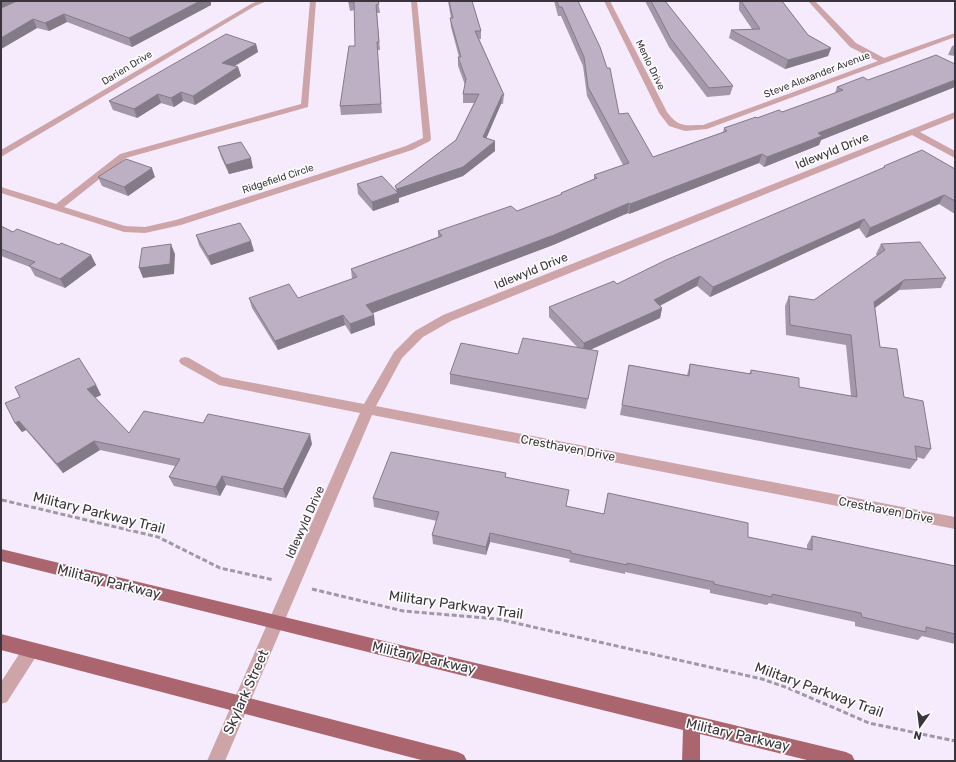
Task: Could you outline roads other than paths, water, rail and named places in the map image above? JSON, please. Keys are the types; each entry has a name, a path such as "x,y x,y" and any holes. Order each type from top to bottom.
{"main road":[{"name":"Military Parkway","path":"1,555 846,761"},
{"path":"1,642 239,706 458,761"},
{"path":"692,724 692,761"}],"street":[{"name":"Darien Drive","path":"1,154 253,5 264,1"},
{"path":"57,208 123,156 305,105 313,1"},
{"name":"Ridgefield Circle","path":"1,190 124,229 145,230 186,220 409,148 427,139 414,1"},
{"name":"Menlo Drive","path":"607,1 663,113 672,124 685,128"},
{"path":"811,1 853,44 882,60"},
{"name":"Steve Alexander Avenue","path":"685,128 704,127 739,116 882,60 955,35"},
{"name":"Idlewyld Drive","path":"276,623 368,410 398,356 419,334 447,318 955,115"},
{"path":"913,132 955,155"},
{"name":"Cresthaven Drive","path":"185,361 219,381 955,523"},
{"name":"Skylark Street","path":"216,761 276,623"},
{"path":"1,696 31,650"}]}
